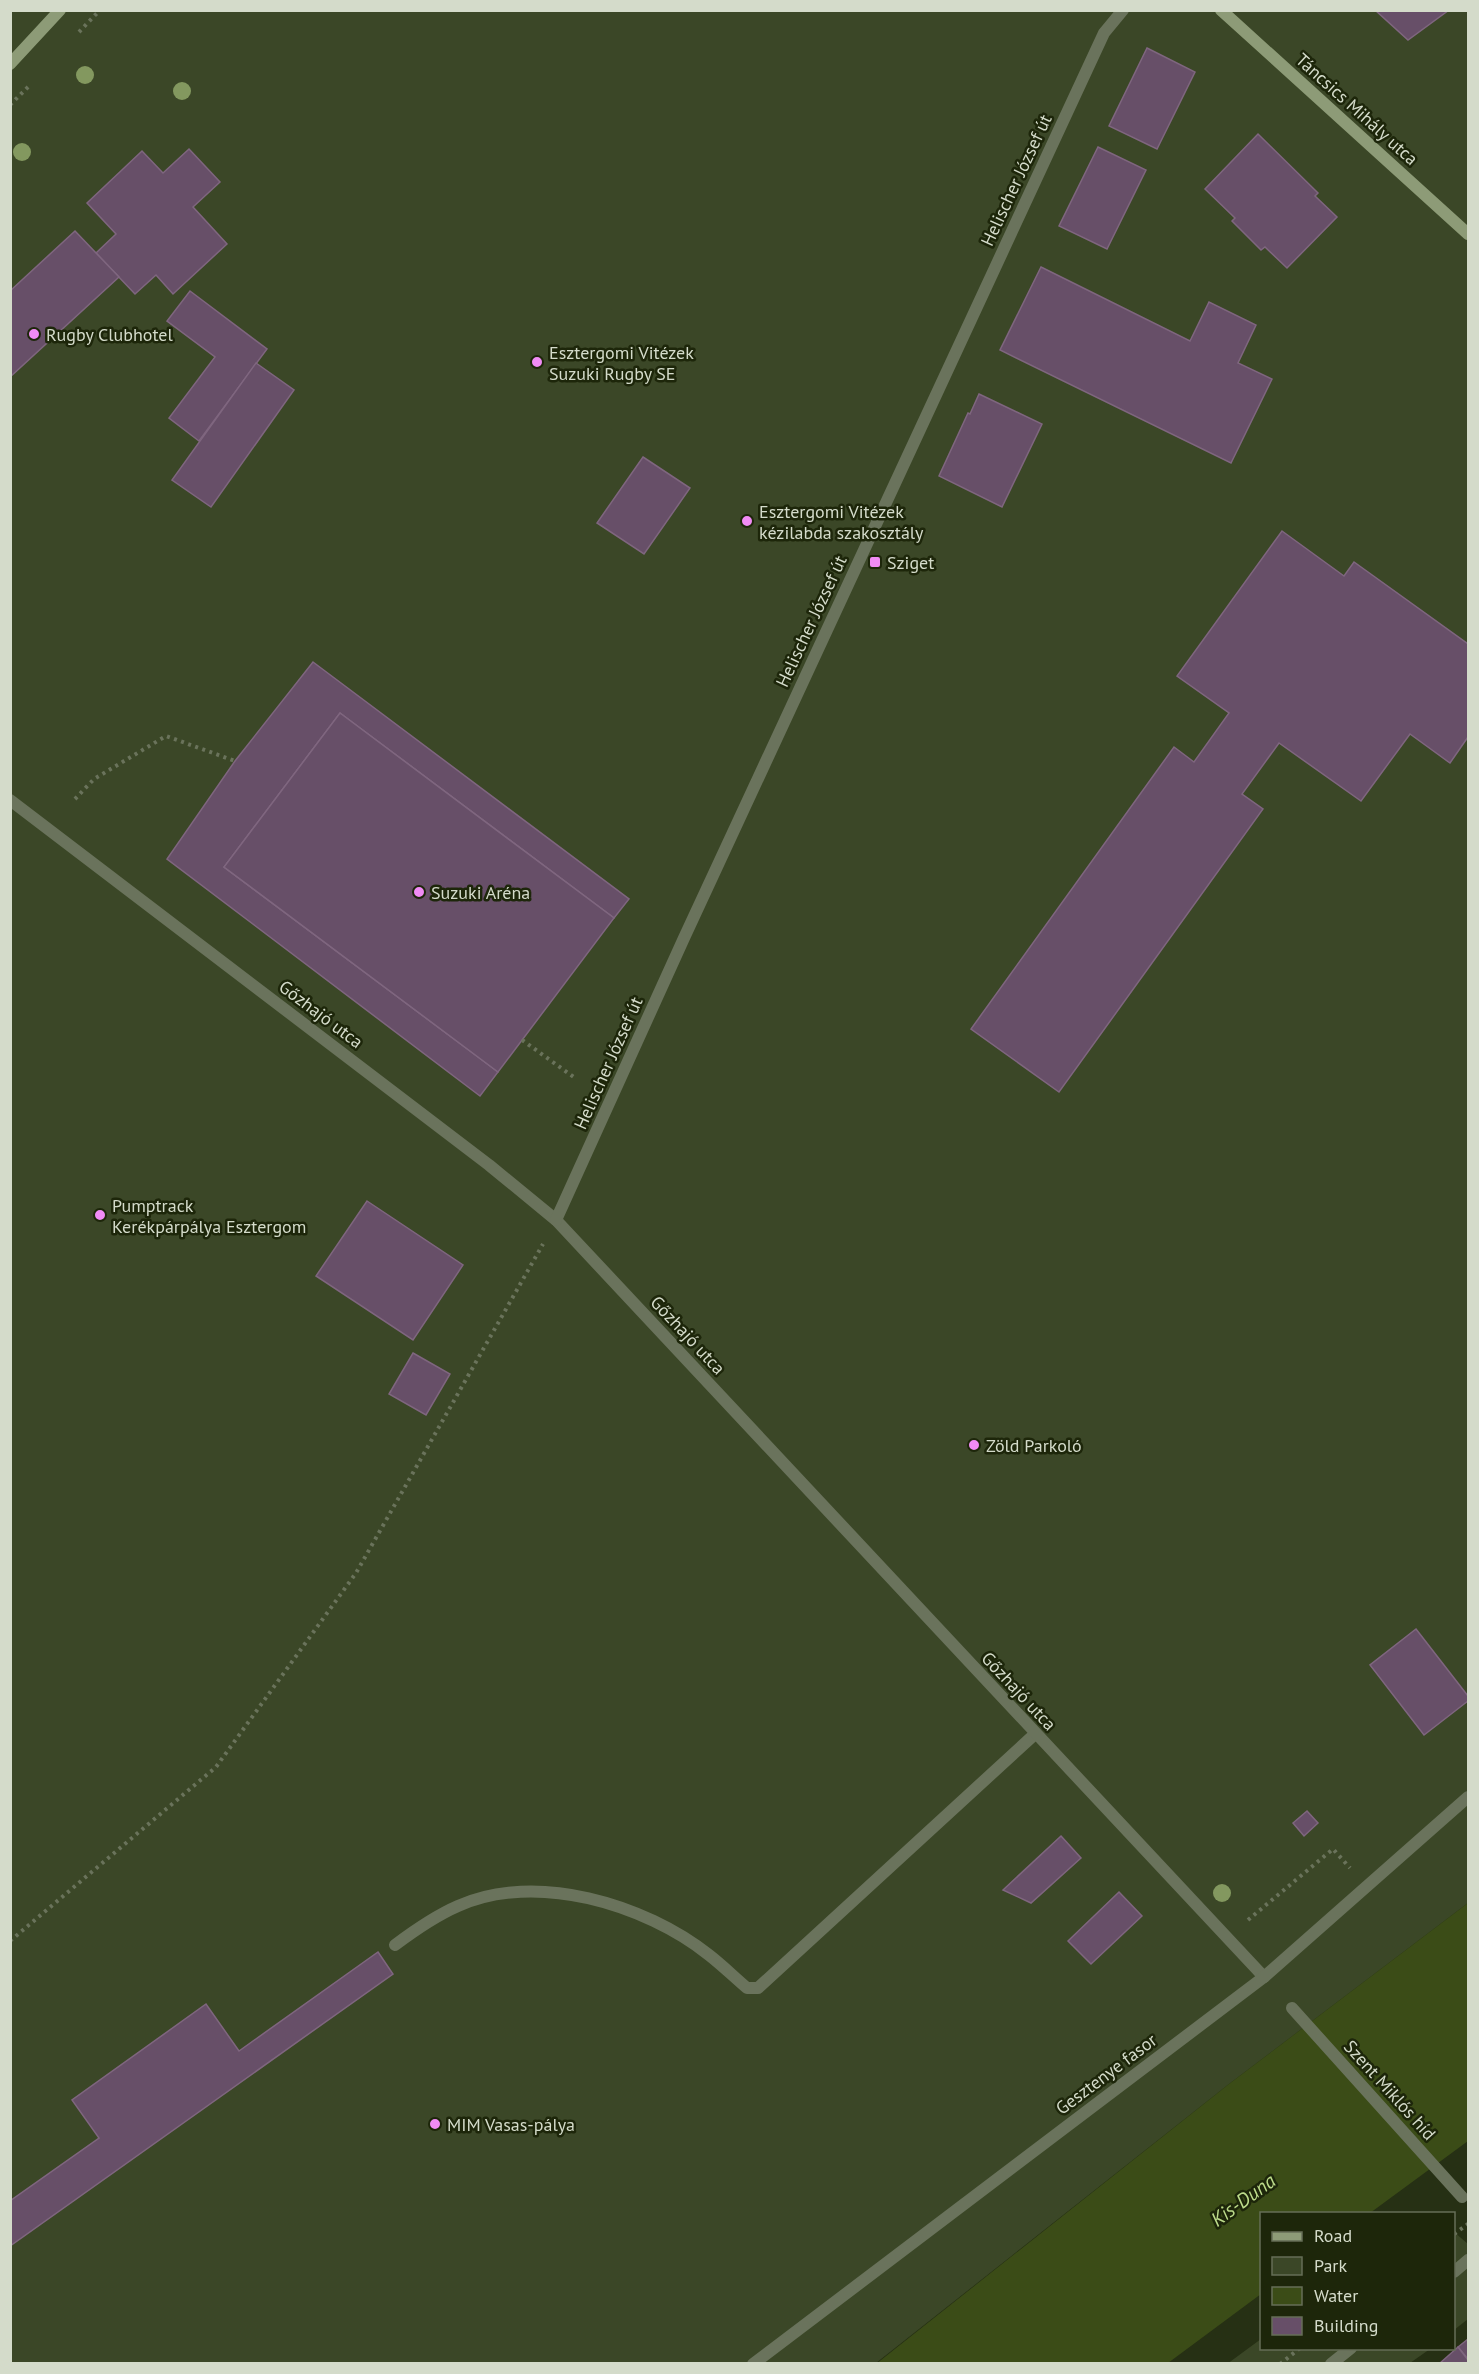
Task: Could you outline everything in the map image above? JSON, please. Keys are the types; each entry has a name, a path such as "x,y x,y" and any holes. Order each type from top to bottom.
{"street":[{"path":"10,64 60,10"},
{"name":"Helischer József út","path":"556,1220 689,927 1104,33 1123,10"},
{"name":"Táncsics Mihály utca","path":"1221,10 1468,234"},
{"name":"Gőzhajó utca","path":"10,800 479,1157 556,1220 1264,1977"},
{"path":"395,1945 430,1920 459,1905 489,1896 521,1892 551,1892 584,1896 624,1908 667,1929 707,1954 747,1988 758,1988 1035,1734"},
{"name":"Gesztenye fasor","path":"753,2364 1264,1977 1468,1797"},
{"name":"Szent Miklós híd","path":"1292,2008 1462,2197"},
{"path":"1455,2271 1468,2260"},
{"path":"1330,2364 1350,2350"}],"path":[{"path":"75,799 94,779 166,736 235,761"},
{"path":"522,1040 575,1078"},
{"path":"10,1941 216,1767 356,1573 556,1220"},
{"path":"1227,1938 1333,1848 1366,1886"},
{"path":"1455,2233 1468,2223"},
{"path":"1280,2364 1299,2350"}],"green space":[{"path":"11,11 1468,11 1468,1903 1229,2084 876,2363 11,2364"},
{"path":"1455,2233 1468,2244 1468,2319 1455,2329"},
{"path":"1260,2340 1260,2350 1429,2350 1410,2363 1227,2364"}],"water":[{"name":"Kis-Duna","path":"1468,1903 1468,2141 1371,2212 1260,2212 1260,2295 1168,2363 876,2364 1229,2084"}],"building":[{"path":"1375,10 1449,10 1408,40"},
{"path":"1147,48 1195,72 1157,149 1109,126"},
{"path":"1258,134 1318,193 1315,196 1337,217 1287,268 1265,247 1261,250 1232,221 1235,218 1205,189"},
{"path":"1098,147 1146,170 1107,249 1059,226"},
{"path":"189,149 220,182 193,207 227,244 173,294 156,275 135,294 96,253 116,234 87,203 142,151 163,173"},
{"name":"Rugby Clubhotel","path":"75,231 119,277 10,377 10,291"},
{"path":"1041,267 1190,341 1209,302 1256,325 1238,363 1272,379 1231,463 1000,350"},
{"path":"190,291 267,349 199,441 169,418 215,357 167,321"},
{"path":"256,363 294,390 211,507 172,480"},
{"path":"979,394 1042,424 1002,507 939,476"},
{"path":"643,457 690,488 644,554 597,523"},
{"path":"1282,531 1344,576 1354,562 1468,644 1468,737 1450,763 1410,734 1361,801 1279,743 1242,794 1263,809 1059,1092 971,1029 1174,747 1194,762 1229,713 1177,676"},
{"path":"313,662 629,899 614,918 340,713 224,867 498,1072 480,1096 167,859 235,761"},
{"name":"Suzuki Aréna","path":"340,713 614,918 498,1072 224,867"},
{"path":"367,1201 463,1265 413,1340 316,1276"},
{"path":"413,1353 450,1374 426,1415 389,1394"},
{"path":"1416,1629 1468,1696 1468,1701 1424,1735 1370,1665"},
{"path":"1307,1811 1318,1823 1304,1836 1293,1823"},
{"path":"1061,1836 1081,1858 1031,1903 1003,1890"},
{"path":"1119,1892 1142,1916 1091,1964 1068,1941"},
{"path":"378,1952 393,1974 10,2246 10,2201 99,2138 72,2100 206,2004 239,2051"},
{"path":"1468,2339 1468,2359 1458,2347"},
{"path":"1458,2347 1468,2360 1468,2364 1439,2364 1455,2350"}],"place":[{"name":"Rugby Clubhotel","path":"34,334"},
{"name":"Esztergomi Vitézek Suzuki Rugby SE","path":"537,362"},
{"name":"Esztergomi Vitézek kézilabda szakosztály","path":"747,521"},
{"name":"Sziget","path":"875,562"},
{"name":"Suzuki Aréna","path":"419,892"},
{"name":"Pumptrack Kerékpárpálya Esztergom","path":"100,1215"},
{"name":"Zöld Parkoló","path":"974,1445"},
{"name":"MIM Vasas-pálya","path":"435,2124"}]}
